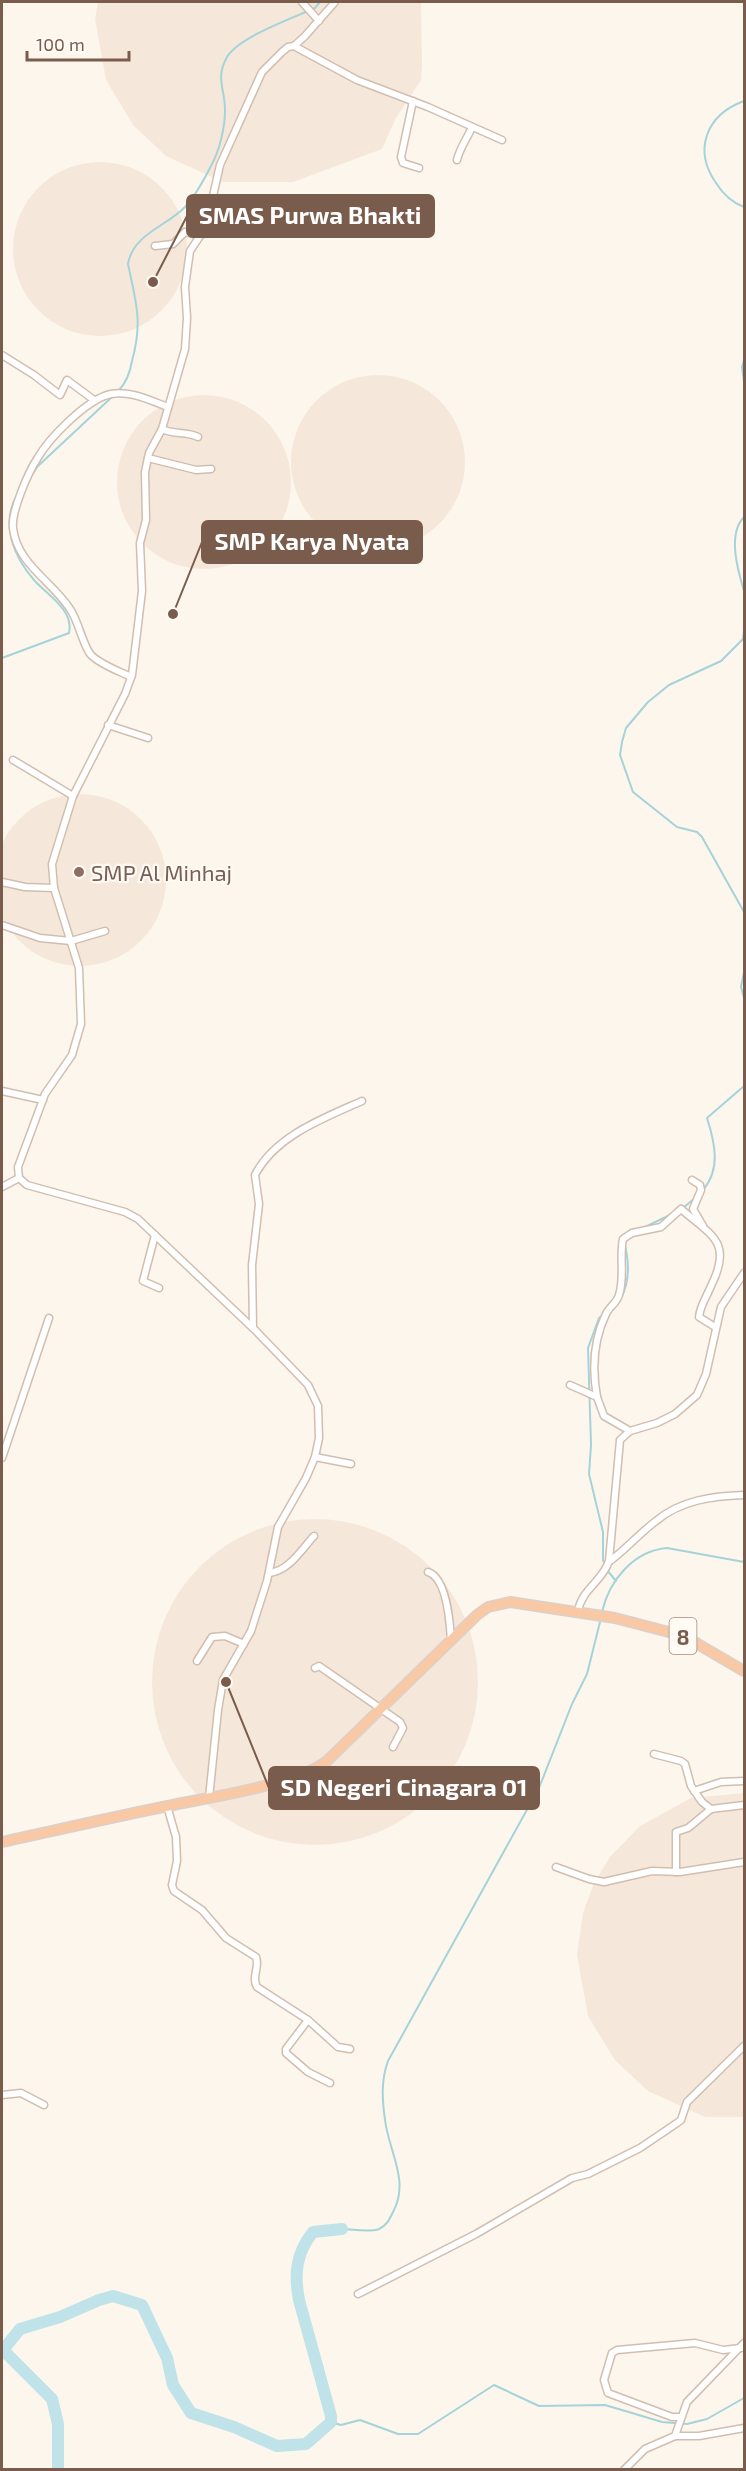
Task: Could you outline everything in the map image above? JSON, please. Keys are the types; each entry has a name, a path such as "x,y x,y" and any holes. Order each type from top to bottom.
{"highway":[{"name":"8","path":"2,1842 209,1798 315,1770 477,1615 501,1603 526,1604 615,1618 684,1636 744,1671"}],"street":[{"path":"209,1798 220,1691 227,1671 251,1631 268,1574 278,1527 306,1478 315,1457 320,1424 318,1406 313,1392 253,1328 138,1219 125,1212 27,1185 19,1178 18,1167 43,1100 72,1055 81,1024 81,979 54,888 52,875 54,853 73,796 131,677 142,591 140,543 146,520 145,484 148,458 153,442 162,429 185,349 187,318 185,287 190,251 200,236 211,205 220,165 262,72 288,47 294,46 335,2"},
{"path":"304,4 318,21"},
{"path":"294,46 357,80 413,101 502,140"},
{"path":"413,101 401,157 404,163 419,168"},
{"path":"457,160 460,147 472,127"},
{"path":"155,246 173,244 186,232 200,236"},
{"path":"2,355 60,395 67,380 94,400"},
{"path":"131,677 92,655 70,608 28,563 13,530 16,509 37,459 58,433 94,400 109,394 125,393 168,407"},
{"path":"162,429 172,433 190,433 198,436"},
{"path":"148,458 196,470 211,469"},
{"path":"108,725 148,738"},
{"path":"13,760 73,796"},
{"path":"2,882 25,887 54,888"},
{"path":"2,925 40,938 71,941 105,931"},
{"path":"2,1091 43,1100"},
{"path":"253,1328 252,1265 259,1204 255,1175 273,1149 330,1116 362,1101"},
{"path":"2,1187 19,1178"},
{"path":"692,1180 700,1185 701,1190 693,1209 703,1227 721,1249 718,1270 699,1314 700,1320 715,1327"},
{"path":"630,1431 606,1419 594,1396 593,1362 603,1320 619,1295 623,1239 632,1233 661,1227 681,1209 703,1227"},
{"path":"155,1235 143,1281 159,1288"},
{"path":"580,1612 583,1595 604,1573 609,1561 620,1440 630,1431 657,1423 675,1414 697,1395 706,1374 721,1307 744,1273"},
{"path":"2,1458 49,1318"},
{"path":"570,1384 594,1396"},
{"path":"315,1457 351,1464"},
{"path":"609,1561 657,1519 678,1507 704,1498 744,1495"},
{"path":"268,1574 281,1570 290,1563 314,1536"},
{"path":"428,1572 436,1576 440,1584 448,1615 451,1640"},
{"path":"197,1662 212,1637 225,1636 244,1644"},
{"path":"315,1668 322,1668 402,1726 393,1747"},
{"path":"654,1754 685,1764 693,1791 711,1809"},
{"path":"693,1791 721,1782 744,1781"},
{"path":"676,1872 675,1833 688,1828 711,1809 744,1805"},
{"path":"167,1806 176,1837 177,1861 172,1885 174,1892 202,1910 226,1938 256,1957 258,1964 254,1979 257,1987 308,2020 338,2047 350,2049"},
{"path":"556,1867 597,1881 611,1881 652,1871 676,1872 744,1862"},
{"path":"308,2020 286,2049 286,2053 308,2073 330,2083"},
{"path":"358,2294 476,2234 572,2178 588,2174 649,2143 681,2120 687,2102 744,2046"},
{"path":"2,2095 21,2093 44,2105"},
{"path":"681,2417 672,2417 608,2393 604,2380 612,2353 617,2350 695,2343 723,2350 742,2345"},
{"path":"676,2434 687,2402 742,2345"},
{"path":"627,2467 645,2449 676,2434 699,2436 744,2428"},
{"path":"627,2467 635,2469"}],"shaded area":[{"path":"98,2 421,2 421,80 396,118 382,149 293,182 223,182 166,156 133,125 106,80 95,19"},
{"path":"100,162 117,163 133,168 162,187 181,216 186,232 186,266 181,282 162,311 133,330 117,335 100,336 83,335 67,330 38,311 19,282 14,266 13,249 14,232 19,216 38,187 67,168 83,163"},
{"path":"378,375 395,376 411,381 440,400 459,429 464,445 464,479 459,495 440,524 411,543 395,548 378,549 361,548 345,543 316,524 297,495 292,479 291,462 292,445 297,429 316,400 345,381 361,376"},
{"path":"204,395 221,396 237,401 266,420 285,449 290,465 290,499 285,515 266,544 237,563 221,568 204,569 187,568 171,563 142,544 123,515 118,499 117,482 118,465 123,449 142,420 171,401 187,396"},
{"path":"80,794 97,795 113,800 128,808 141,819 152,832 160,847 165,863 165,897 160,913 152,928 141,941 128,952 113,960 97,965 80,966 63,965 47,960 32,952 19,941 8,928 0,913 -5,897 -6,880 -5,863 0,847 8,832 19,819 32,808 47,800 63,795"},
{"path":"315,1519 362,1526 377,1532 405,1547 430,1567 450,1592 465,1620 471,1635 478,1682 471,1729 465,1744 450,1772 430,1797 405,1817 377,1832 362,1838 315,1845 268,1838 253,1832 225,1817 200,1797 180,1772 165,1744 159,1729 152,1682 159,1635 165,1620 180,1592 200,1567 225,1547 253,1532 268,1526"},
{"path":"744,1793 744,2117 705,2117 648,2091 615,2060 588,2016 577,1955 583,1913 594,1883 610,1857 640,1826 691,1798"}],"waterway":[{"path":"119,390 129,373 138,323 128,264 131,254 143,238 185,207 197,192 215,158 224,124 225,103 221,77 223,64 233,50 243,42 315,8 320,2"},
{"path":"744,101 731,107 712,124 705,146 705,158 716,183 728,198 744,207"},
{"path":"744,286 744,296"},
{"path":"744,360 742,367 744,382"},
{"path":"31,476 38,466 113,396"},
{"path":"2,658 69,633 69,624 64,610 34,580 15,551 10,517 17,495"},
{"path":"744,517 739,524 735,543 735,553 744,591"},
{"path":"744,631 743,639 721,661 669,685 648,702 626,728 620,755 633,792 677,827 697,832 702,837 744,912"},
{"path":"744,972 741,987 744,998"},
{"path":"703,1190 709,1182 715,1156 707,1118 744,1086"},
{"path":"683,1208 695,1198"},
{"path":"643,1228 670,1215"},
{"path":"621,1298 628,1270 624,1242"},
{"path":"604,1314 599,1318 588,1348 591,1445 589,1474 603,1532 605,1565"},
{"path":"602,1612 610,1589 624,1570 633,1561 655,1550 667,1548 744,1562"},
{"path":"607,1570 616,1581"},
{"path":"342,2229 366,2231 379,2229 386,2224 393,2212 398,2200 399,2178 387,2132 383,2105 383,2082 388,2061 539,1788 572,1704 587,1674 601,1618"},
{"path":"58,2470 58,2424 52,2399 3,2350 20,2329 60,2317 113,2296 142,2305 167,2358 173,2385 191,2413 234,2427 277,2446 306,2444 331,2422 331,2416 299,2300 298,2264 303,2248 313,2232 342,2229"},
{"path":"331,2422 341,2425 360,2420 398,2434 418,2434 494,2385 539,2406 605,2405 662,2422 687,2424 707,2419 744,2398"}],"place":[{"name":"SMAS Purwa Bhakti","path":"153,282"},
{"name":"SMP Karya Nyata","path":"173,614"},
{"name":"SMP Al Minhaj","path":"79,872"},
{"name":"SD Negeri Cinagara 01","path":"226,1682"}]}
